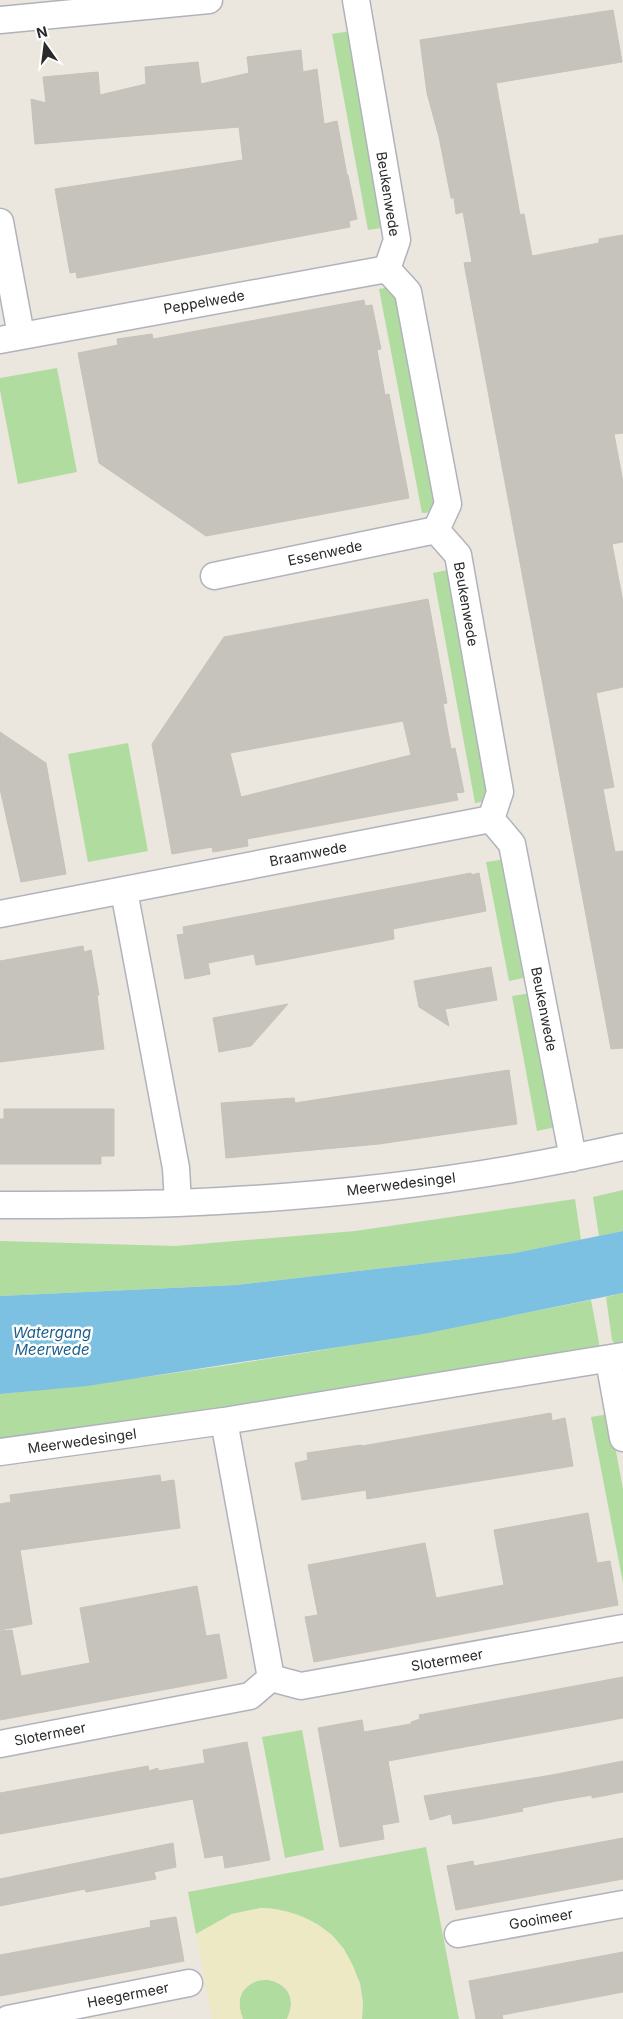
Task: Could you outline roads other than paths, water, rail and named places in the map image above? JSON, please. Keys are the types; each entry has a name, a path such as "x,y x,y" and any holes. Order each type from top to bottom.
{"street":[{"path":"0,20 208,0"},
{"name":"Beukenwede","path":"356,0 397,240 387,269"},
{"name":"Peppelwede","path":"0,222 10,337 387,269"},
{"path":"387,269 408,292 412,311 448,504 436,530"},
{"name":"Beukenwede","path":"436,530 458,555 500,792 491,819 512,844 573,1158"},
{"name":"Essenwede","path":"214,576 436,530"},
{"name":"Braamwede","path":"0,914 491,819"},
{"path":"124,891 176,1168 178,1203"},
{"name":"Meerwedesingel","path":"0,1205 178,1203 312,1194 434,1180 573,1158 623,1147"},
{"path":"616,1358 623,1438"},
{"name":"Meerwedesingel","path":"0,1452 224,1421 616,1358"},
{"path":"224,1421 271,1678"},
{"name":"Slotermeer","path":"0,1744 250,1696 271,1678 301,1686 623,1628"},
{"name":"Gooimeer","path":"458,1934 623,1904"},
{"name":"Heegermeer","path":"8,2019 188,1983"}],"water":[{"name":"Watergang Meerwede","path":"623,1231 623,1293 423,1334 87,1386 0,1394 0,1296 236,1285 515,1253"}]}
